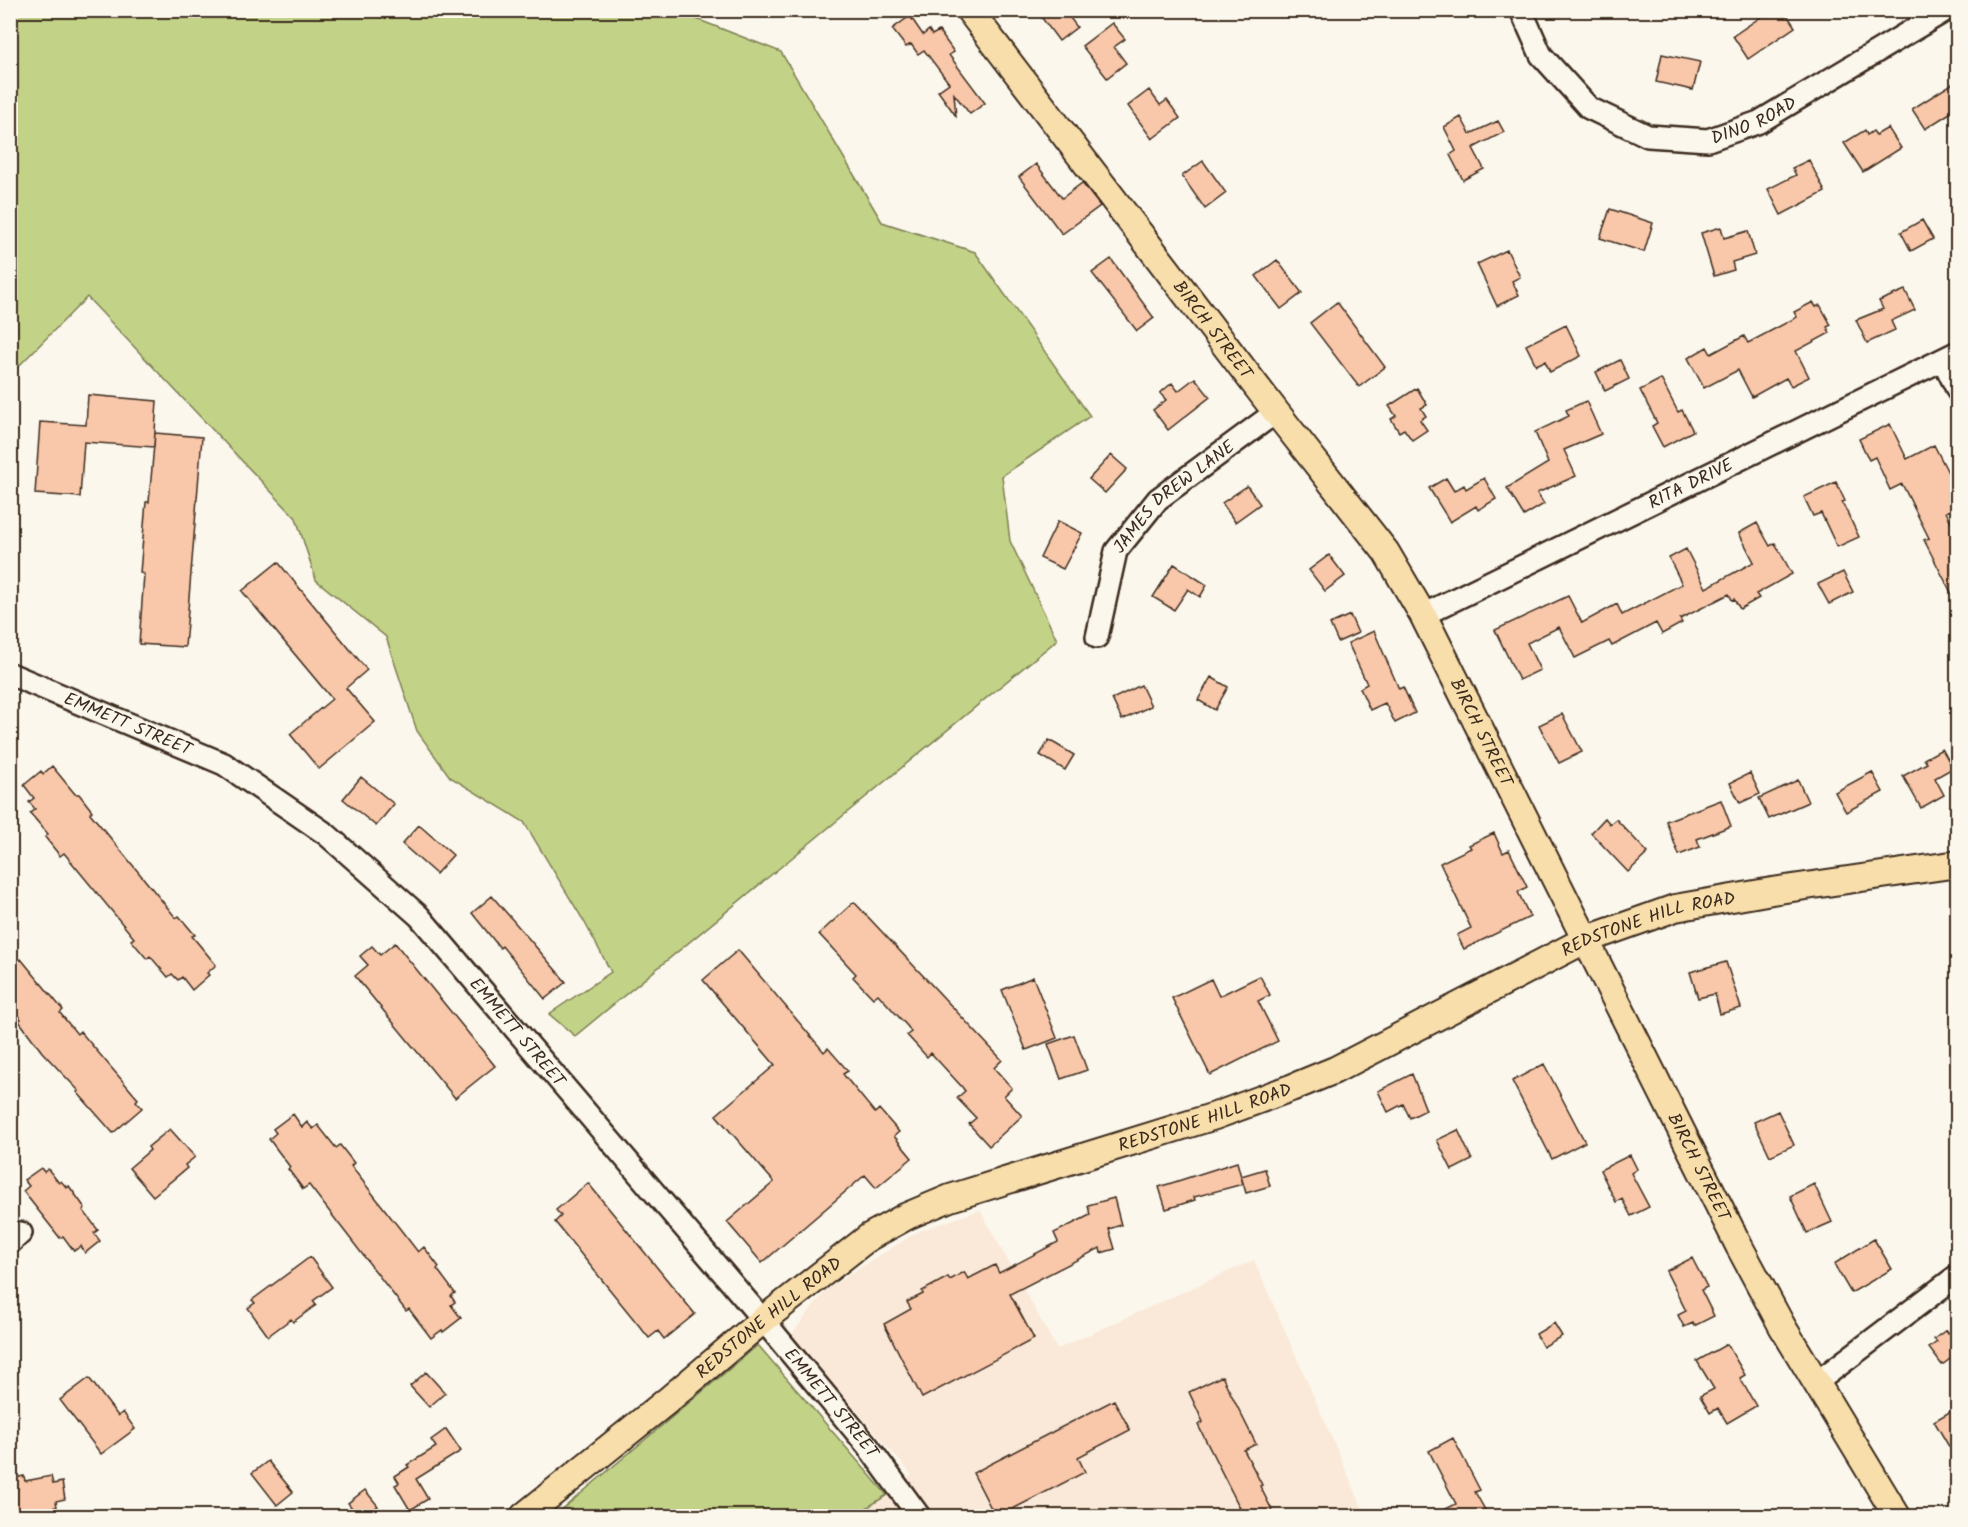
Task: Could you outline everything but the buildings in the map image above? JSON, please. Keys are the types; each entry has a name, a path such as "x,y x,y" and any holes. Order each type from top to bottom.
{"main road":[{"name":"BIRCH STREET","path":"969,10 1276,412 1386,552 1423,615 1766,1297 1897,1516"},
{"name":"REDSTONE HILL ROAD","path":"524,1516 763,1320 869,1237 907,1216 950,1198 1215,1116 1291,1088 1335,1070 1585,940 1675,908 1783,889 1958,864"}],"street":[{"name":"DINO ROAD","path":"1521,10 1541,55 1588,108 1648,136 1708,140 1759,122 1946,10"},
{"path":"1950,356 1958,391"},
{"name":"RITA DRIVE","path":"1423,615 1950,356"},
{"name":"JAMES DREW LANE","path":"1096,637 1116,551 1158,499 1276,412"},
{"name":"EMMETT STREET","path":"10,674 224,764 326,834 419,916 763,1320 867,1445 919,1516"},
{"path":"1816,1382 1958,1275"}],"shaded area":[{"path":"980,1210 1057,1349 1254,1260 1366,1516 854,1516 912,1475 791,1335 828,1288 917,1232"}],"green space":[{"path":"11,11 676,11 781,52 882,222 975,252 1090,416 1002,476 1010,541 1057,640 575,1036 549,1014 611,972 585,923 524,822 450,777 417,731 386,637 316,580 296,518 87,297 11,374"},
{"path":"758,1345 887,1495 854,1516 554,1516"}]}
